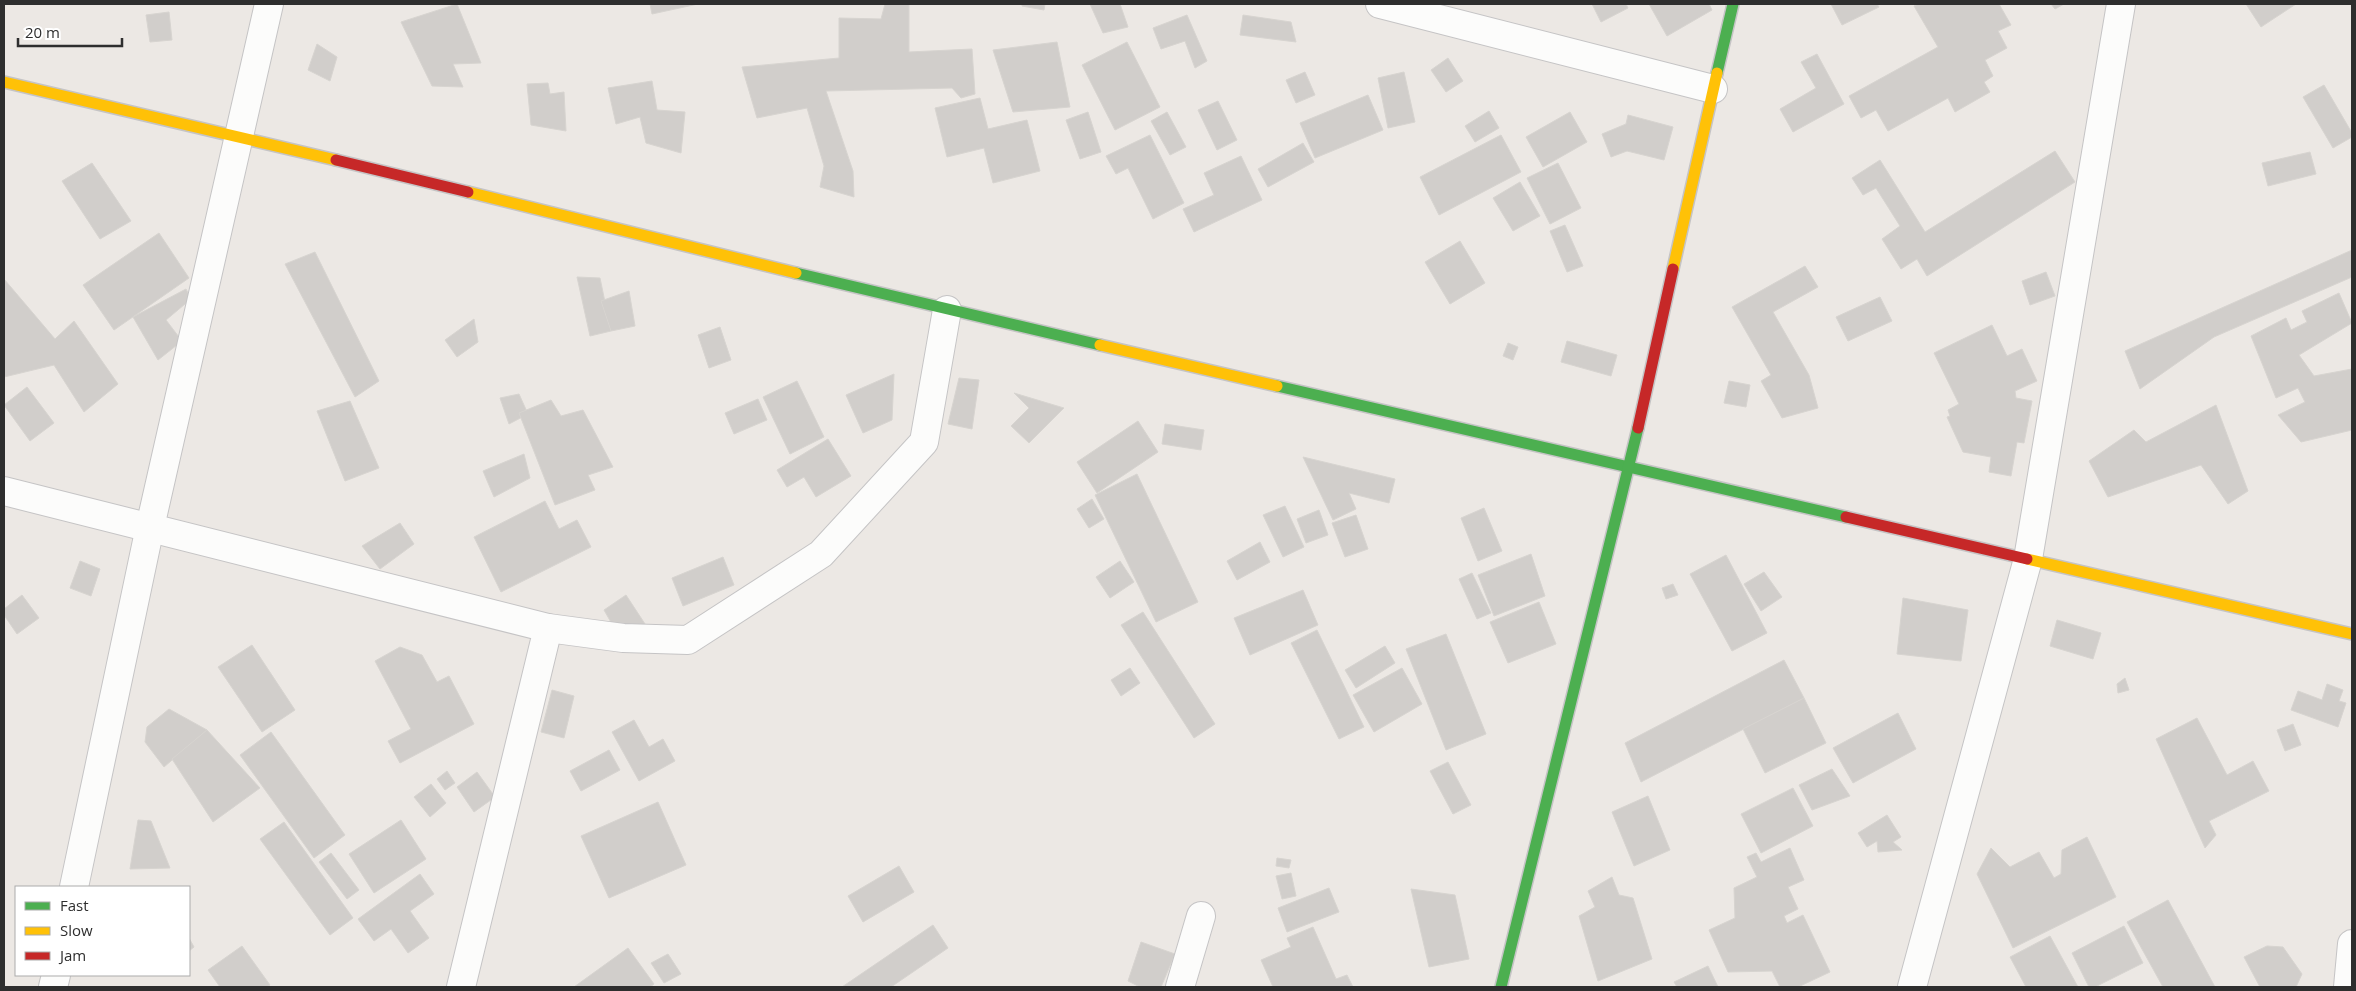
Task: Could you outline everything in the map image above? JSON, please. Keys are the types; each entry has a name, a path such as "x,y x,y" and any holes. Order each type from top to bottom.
{"street":[{"path":"74,886 150,528 269,4"},
{"path":"1380,4 1713,89"},
{"path":"1502,987 1629,467 1733,4"},
{"path":"1912,987 2028,559 2121,4"},
{"path":"4,82 239,136 947,310 2352,634"},
{"path":"4,491 548,628 623,638 688,640 822,554 924,442 947,310"},
{"path":"461,987 548,628"},
{"path":"1180,987 1201,916"},
{"path":"2348,987 2352,944"}],"building":[{"path":"457,4 481,63 453,64 463,87 432,86 401,22"},
{"path":"650,4 698,4 652,14"},
{"path":"885,4 909,4 909,52 972,49 975,94 961,98 952,88 826,91 853,171 854,197 820,187 824,166 807,108 757,118 742,67 839,58 839,18 881,19"},
{"path":"1022,4 1045,4 1044,10 1022,6"},
{"path":"1090,4 1120,4 1128,27 1103,33"},
{"path":"1592,4 1626,4 1628,8 1601,22"},
{"path":"1649,4 1709,4 1712,10 1667,36"},
{"path":"1831,4 1877,4 1879,7 1842,25"},
{"path":"1918,4 1999,4 2011,25 1998,31 2007,48 1985,60 1993,76 1984,82 1990,92 1955,112 1948,98 1888,131 1876,110 1861,118 1849,96 1938,47 1914,6"},
{"path":"2051,4 2064,4 2055,9"},
{"path":"2246,4 2296,4 2261,27"},
{"path":"169,12 172,40 150,42 146,15"},
{"path":"1187,15 1207,61 1195,68 1185,41 1161,49 1153,28"},
{"path":"1243,15 1291,22 1296,42 1240,35"},
{"path":"1057,42 1070,107 1013,112 993,50"},
{"path":"1127,42 1160,107 1115,130 1082,65"},
{"path":"317,44 337,57 330,81 308,70"},
{"path":"1817,54 1844,104 1793,132 1780,109 1816,88 1801,62"},
{"path":"1448,58 1463,81 1446,92 1431,70"},
{"path":"1305,72 1315,95 1296,103 1286,80"},
{"path":"1404,72 1415,122 1388,128 1378,78"},
{"path":"652,81 657,110 685,112 681,153 646,143 640,117 616,124 608,88"},
{"path":"548,83 550,94 564,92 566,131 531,125 527,84"},
{"path":"2324,85 2352,133 2352,137 2333,148 2303,97"},
{"path":"1368,95 1383,130 1315,158 1300,123"},
{"path":"980,98 988,129 1027,120 1040,171 993,183 984,148 947,157 935,108"},
{"path":"1218,101 1237,140 1217,150 1198,110"},
{"path":"1489,111 1499,128 1475,142 1465,126"},
{"path":"1088,112 1101,152 1080,159 1066,120"},
{"path":"1167,112 1186,147 1170,155 1151,121"},
{"path":"1570,112 1587,142 1543,167 1526,137"},
{"path":"1628,115 1673,127 1664,160 1627,151 1611,157 1602,134 1626,124"},
{"path":"1150,135 1184,203 1153,219 1128,168 1116,174 1106,156"},
{"path":"1501,135 1521,172 1439,215 1420,177"},
{"path":"1303,143 1314,162 1268,187 1258,169"},
{"path":"2055,151 2075,182 1927,276 1917,259 1901,269 1882,239 1900,226 1876,188 1863,195 1852,178 1880,160 1925,232"},
{"path":"2310,152 2316,174 2268,186 2262,163"},
{"path":"1241,156 1262,200 1194,232 1183,209 1214,195 1204,173"},
{"path":"92,163 131,221 100,239 62,181"},
{"path":"1558,163 1581,208 1550,224 1527,178"},
{"path":"1520,182 1540,216 1513,231 1493,198"},
{"path":"1565,225 1583,266 1567,272 1550,231"},
{"path":"159,233 189,278 114,330 83,285"},
{"path":"1460,241 1485,283 1450,304 1425,262"},
{"path":"2352,250 2352,277 2214,337 2140,389 2125,351"},
{"path":"315,252 379,381 355,397 285,264"},
{"path":"1805,266 1818,287 1773,312 1809,375 1818,408 1782,418 1761,381 1771,375 1732,307"},
{"path":"2046,272 2055,296 2030,305 2022,281"},
{"path":"577,277 600,278 611,331 590,336"},
{"path":"4,279 55,339 74,321 118,384 84,412 54,365 4,377"},
{"path":"186,289 191,299 166,320 182,341 158,360 133,317"},
{"path":"629,291 635,326 611,331 601,301"},
{"path":"2339,293 2352,323 2299,355 2314,376 2352,369 2352,430 2301,442 2278,415 2305,402 2298,388 2276,398 2251,336 2286,318 2291,330 2307,322 2302,311"},
{"path":"1880,297 1892,321 1848,341 1836,317"},
{"path":"474,319 478,342 457,357 445,340"},
{"path":"1992,325 2007,356 2022,349 2037,381 2015,391 2016,398 2032,401 2024,443 2017,442 2011,476 1989,472 1991,457 1963,452 1947,417 1950,416 1948,410 1959,404 1934,353"},
{"path":"720,327 731,360 709,368 698,335"},
{"path":"1567,341 1617,355 1611,376 1561,362"},
{"path":"1508,343 1518,347 1513,360 1503,356"},
{"path":"894,374 892,420 863,433 846,395"},
{"path":"959,378 979,380 972,429 948,424"},
{"path":"797,381 824,437 790,454 763,397"},
{"path":"1729,381 1750,385 1746,407 1724,403"},
{"path":"27,387 54,423 30,441 4,405"},
{"path":"1014,393 1064,408 1029,443 1011,426 1029,408"},
{"path":"519,394 528,414 509,424 500,398"},
{"path":"758,399 767,420 734,434 725,413"},
{"path":"551,400 561,416 583,410 613,467 588,475 595,490 555,505 519,413"},
{"path":"350,401 379,468 345,481 317,411"},
{"path":"2216,405 2248,491 2228,504 2201,465 2108,497 2089,461 2134,430 2146,442"},
{"path":"1138,421 1158,452 1097,493 1077,462"},
{"path":"1165,424 1204,430 1201,450 1162,444"},
{"path":"828,439 851,476 816,497 804,477 787,487 777,470"},
{"path":"524,454 530,478 494,497 483,471"},
{"path":"1303,457 1395,479 1389,503 1349,493 1356,509 1333,520"},
{"path":"1137,474 1198,602 1156,622 1095,495"},
{"path":"1092,499 1104,519 1089,528 1077,509"},
{"path":"545,501 559,529 577,520 591,547 501,592 474,537"},
{"path":"1285,506 1304,547 1283,557 1263,515"},
{"path":"1484,508 1502,551 1478,561 1461,518"},
{"path":"1319,510 1328,535 1306,543 1297,519"},
{"path":"1356,515 1368,549 1345,557 1332,523"},
{"path":"400,523 414,544 380,569 362,546"},
{"path":"1260,542 1270,562 1237,580 1227,561"},
{"path":"1531,554 1545,596 1494,616 1478,575"},
{"path":"1726,555 1767,633 1732,651 1690,574"},
{"path":"723,557 734,585 683,606 672,578"},
{"path":"80,561 100,569 91,596 70,588"},
{"path":"1120,561 1134,582 1110,598 1096,577"},
{"path":"1764,572 1782,597 1761,611 1744,584"},
{"path":"1472,573 1491,613 1477,619 1459,579"},
{"path":"1673,584 1678,595 1666,599 1662,588"},
{"path":"1303,590 1318,625 1250,655 1234,618"},
{"path":"22,595 39,618 17,634 4,615 4,609"},
{"path":"626,595 647,627 612,624 604,610"},
{"path":"1903,598 1968,610 1961,661 1897,654"},
{"path":"1539,602 1556,644 1508,663 1490,622"},
{"path":"1143,612 1215,724 1194,738 1121,625"},
{"path":"2057,620 2101,633 2093,659 2050,646"},
{"path":"1317,630 1364,727 1339,739 1291,643"},
{"path":"1446,634 1486,734 1446,750 1406,649"},
{"path":"252,645 295,710 262,732 218,667"},
{"path":"1385,646 1395,663 1356,688 1345,670"},
{"path":"400,647 422,655 437,682 449,676 474,724 400,763 388,741 411,729 375,661"},
{"path":"1784,660 1804,698 1641,782 1625,743"},
{"path":"1130,668 1140,683 1121,696 1111,680"},
{"path":"1402,668 1422,704 1374,732 1353,695"},
{"path":"2125,678 2129,690 2118,693 2117,684"},
{"path":"2327,684 2343,690 2339,701 2346,703 2338,727 2291,710 2298,691 2322,700"},
{"path":"552,690 574,696 564,738 541,732"},
{"path":"1804,698 1826,743 1765,773 1743,729"},
{"path":"169,709 207,730 164,767 145,742 147,727"},
{"path":"1898,713 1916,749 1853,783 1833,748"},
{"path":"2197,718 2227,775 2253,761 2269,791 2209,821 2216,835 2205,848 2156,739"},
{"path":"634,720 649,747 663,739 675,761 639,781 612,732"},
{"path":"2293,724 2301,745 2285,751 2277,730"},
{"path":"207,730 260,788 213,822 172,759"},
{"path":"271,732 345,835 314,858 240,755"},
{"path":"609,750 620,770 581,791 570,771"},
{"path":"1448,762 1471,805 1453,814 1430,771"},
{"path":"1832,769 1850,796 1812,810 1799,785"},
{"path":"447,771 455,783 445,790 437,779"},
{"path":"477,772 495,797 474,812 457,787"},
{"path":"431,784 446,803 430,817 414,797"},
{"path":"1793,788 1813,826 1761,853 1741,814"},
{"path":"1648,796 1670,850 1634,866 1612,812"},
{"path":"658,802 686,865 609,898 581,836"},
{"path":"1887,815 1901,837 1893,842 1902,850 1878,852 1877,841 1867,847 1858,833"},
{"path":"138,820 151,821 170,868 130,869"},
{"path":"401,820 426,859 374,893 349,854"},
{"path":"284,822 353,918 330,935 260,839"},
{"path":"2087,837 2116,897 2013,948 1977,874 1991,848 2010,867 2039,852 2054,878 2061,874 2062,850"},
{"path":"1790,848 1804,880 1788,887 1798,909 1784,916 1787,923 1803,915 1830,972 1798,987 1780,987 1772,971 1728,972 1709,930 1735,918 1734,888 1757,877 1747,857 1756,853 1761,862"},
{"path":"331,853 359,890 347,899 319,862"},
{"path":"1277,858 1291,860 1289,868 1276,866"},
{"path":"899,866 914,892 863,922 848,896"},
{"path":"1291,873 1296,896 1282,899 1276,876"},
{"path":"420,874 434,894 410,911 429,938 408,953 391,929 374,941 358,919"},
{"path":"1612,877 1619,895 1633,898 1652,959 1598,981 1579,916 1595,907 1588,891"},
{"path":"1329,888 1339,912 1287,932 1278,908"},
{"path":"1411,889 1455,895 1469,959 1429,967"},
{"path":"2168,900 2215,987 2163,987 2127,922"},
{"path":"933,925 948,948 891,987 842,987"},
{"path":"2124,926 2143,963 2095,987 2089,987 2072,953"},
{"path":"1313,927 1336,979 1347,975 1353,987 1273,987 1261,960 1291,947 1287,938"},
{"path":"2050,936 2078,987 2026,987 2010,957"},
{"path":"190,940 194,947 190,950"},
{"path":"1141,942 1175,954 1161,987 1140,987 1128,981"},
{"path":"242,946 270,985 267,987 220,987 208,970"},
{"path":"2267,946 2283,947 2302,974 2296,987 2260,987 2244,957"},
{"path":"628,948 654,984 650,987 574,987"},
{"path":"668,954 681,974 664,983 651,963"},
{"path":"1708,966 1718,987 1677,987 1674,982"}],"traffic: fast":[{"path":"1717,73 1733,4"},
{"path":"796,273 1100,345"},
{"path":"1277,386 1846,517"},
{"path":"1501,987 1638,428"}],"traffic: slow":[{"path":"1673,269 1717,73"},
{"path":"4,82 336,160"},
{"path":"468,192 796,273"},
{"path":"1100,345 1277,386"},
{"path":"2027,559 2352,634"}],"traffic: jam":[{"path":"336,160 468,192"},
{"path":"1638,428 1673,269"},
{"path":"1846,517 2027,559"}]}
